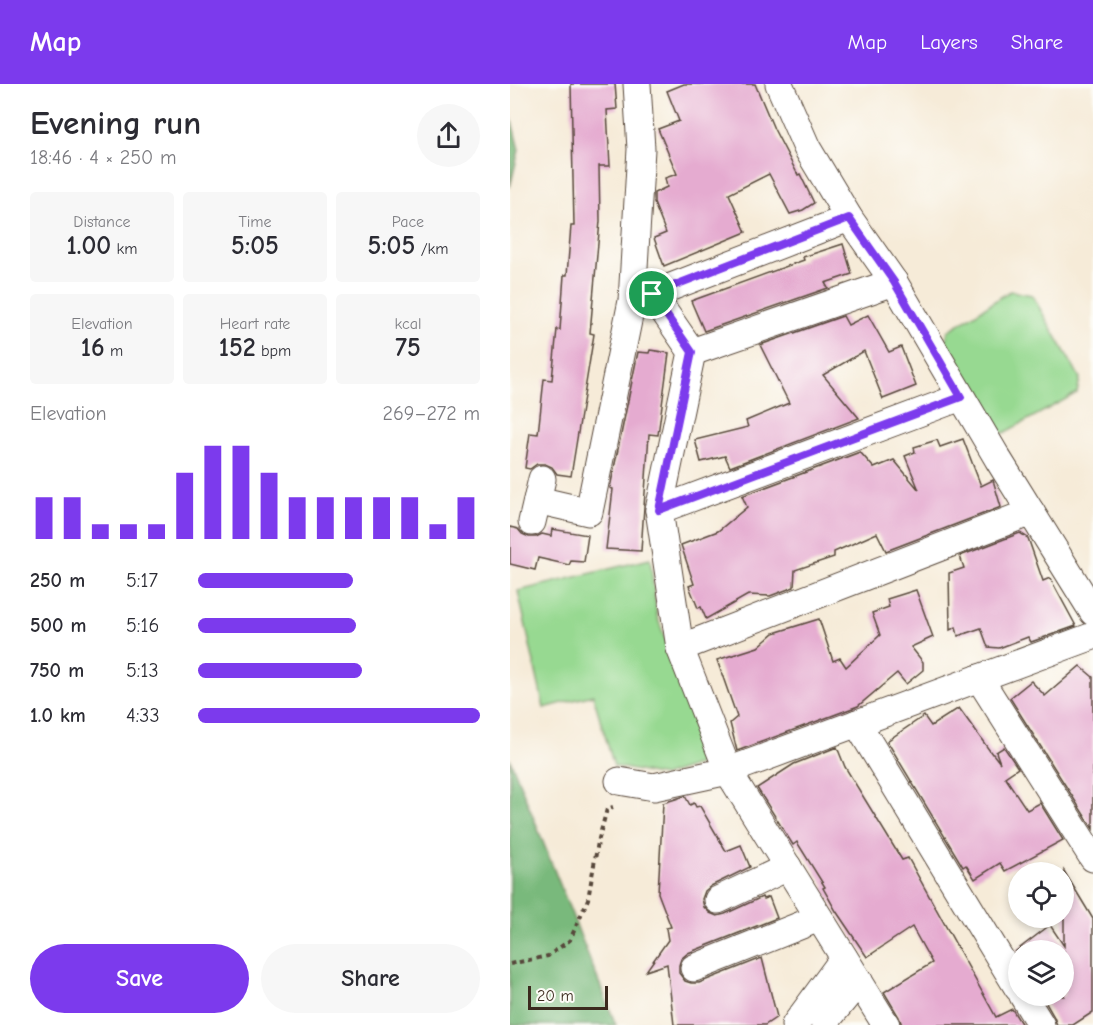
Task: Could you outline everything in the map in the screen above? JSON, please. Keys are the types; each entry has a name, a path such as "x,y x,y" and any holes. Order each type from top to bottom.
{"street":[{"path":"537,500 589,512 642,298 641,148 637,84"},
{"path":"779,84 807,148 849,218 894,282 961,397 1093,612"},
{"path":"642,298 849,218"},
{"path":"692,352 894,282"},
{"path":"642,298 692,352"},
{"path":"692,352 659,510 680,648 728,771 886,1025"},
{"path":"659,510 961,397"},
{"path":"680,648 1031,512"},
{"path":"618,793 654,788 728,771 1093,636"},
{"path":"979,678 1093,858"},
{"path":"857,723 1008,972"},
{"path":"718,900 788,867"},
{"path":"694,969 819,918"},
{"path":"795,1025 844,958"},
{"path":"825,1025 859,981"},
{"path":"1029,1006 1041,1025"}],"path":[{"path":"510,964 548,956 570,940 588,899 598,842 608,809 618,793"}],"green space":[{"path":"510,113 519,150 510,187"},
{"path":"1010,291 1032,295 1080,378 1077,393 1004,433 989,430 942,355 948,331"},
{"path":"650,559 657,616 689,707 713,760 663,776 614,766 593,695 544,708 518,591"},
{"path":"510,759 616,1025 510,1025"}],"building":[{"path":"571,84 615,84 617,109 607,110 610,166 599,166 600,221 590,333 594,334 571,476 557,474 552,467 545,464 537,464 530,469 525,468 530,433 538,434 544,379 552,380 557,329 560,330 564,275 567,275 571,226 574,226"},
{"path":"684,84 755,84 774,129 814,203 790,214 769,174 729,194 746,232 664,266 654,238 666,233 654,203 654,193 667,187 665,178 677,174 658,129 679,121 667,91"},
{"path":"843,244 852,274 825,283 828,288 704,331 691,301 804,260 803,257"},
{"path":"868,315 889,352 901,347 916,386 883,399 864,351 823,375 859,418 730,467 725,456 701,462 695,440 748,427 746,421 789,403 760,345 843,316 848,325"},
{"path":"650,350 669,353 658,435 649,434 641,551 606,549 613,489 610,488 638,352 649,353"},
{"path":"963,439 981,486 993,480 1001,507 886,551 877,533 834,552 834,557 795,570 794,587 770,596 748,595 706,619 701,607 698,608 689,586 694,584 681,545 718,531 747,507 742,496 860,452 874,468 894,460 919,490 905,456 915,452 914,447 937,440 940,447"},
{"path":"510,527 518,529 529,537 542,534 551,536 552,529 588,535 584,562 571,561 569,565 538,558 535,570 510,564"},
{"path":"1020,533 1028,538 1043,581 1050,578 1076,626 1031,642 1028,637 999,648 988,647 981,628 958,636 956,627 950,630 949,573 964,568 960,556"},
{"path":"916,590 933,637 911,647 923,662 923,670 906,684 897,673 858,706 737,751 730,723 737,717 717,660 758,647 774,633 819,619 833,661 840,658 846,667 880,635 872,613 889,607 887,599"},
{"path":"1080,666 1093,677 1093,829 1010,698 1031,681 1045,696"},
{"path":"959,708 1000,763 996,752 1004,747 1018,768 1005,777 1027,810 1040,803 1063,840 1022,862 1008,862 1008,869 1005,871 1000,863 975,879 966,865 963,867 887,741 924,716 931,726"},
{"path":"837,747 845,767 902,860 908,858 996,1017 1012,1009 1022,1025 902,1025 884,992 932,963 912,927 867,957 836,911 823,888 825,887 797,842 793,845 757,788 794,764"},
{"path":"685,796 690,805 694,803 696,807 700,806 726,851 741,845 750,867 705,891 702,899 704,907 717,916 762,897 763,899 769,897 777,918 688,953 681,959 679,973 685,981 699,983 762,958 777,1017 765,1025 674,1025 667,964 646,971 668,940 666,928 671,927 658,893 663,803"},
{"path":"1074,888 1093,919 1093,1012 1073,1025 1057,1025 1048,1006 1074,1006 1074,940 1064,940 1064,928 1074,928"},
{"path":"1046,928 1052,928 1060,940 1030,940"}],"route":[{"path":"849,218 894,282 961,397 659,510 692,352 652,294 849,218"}]}
